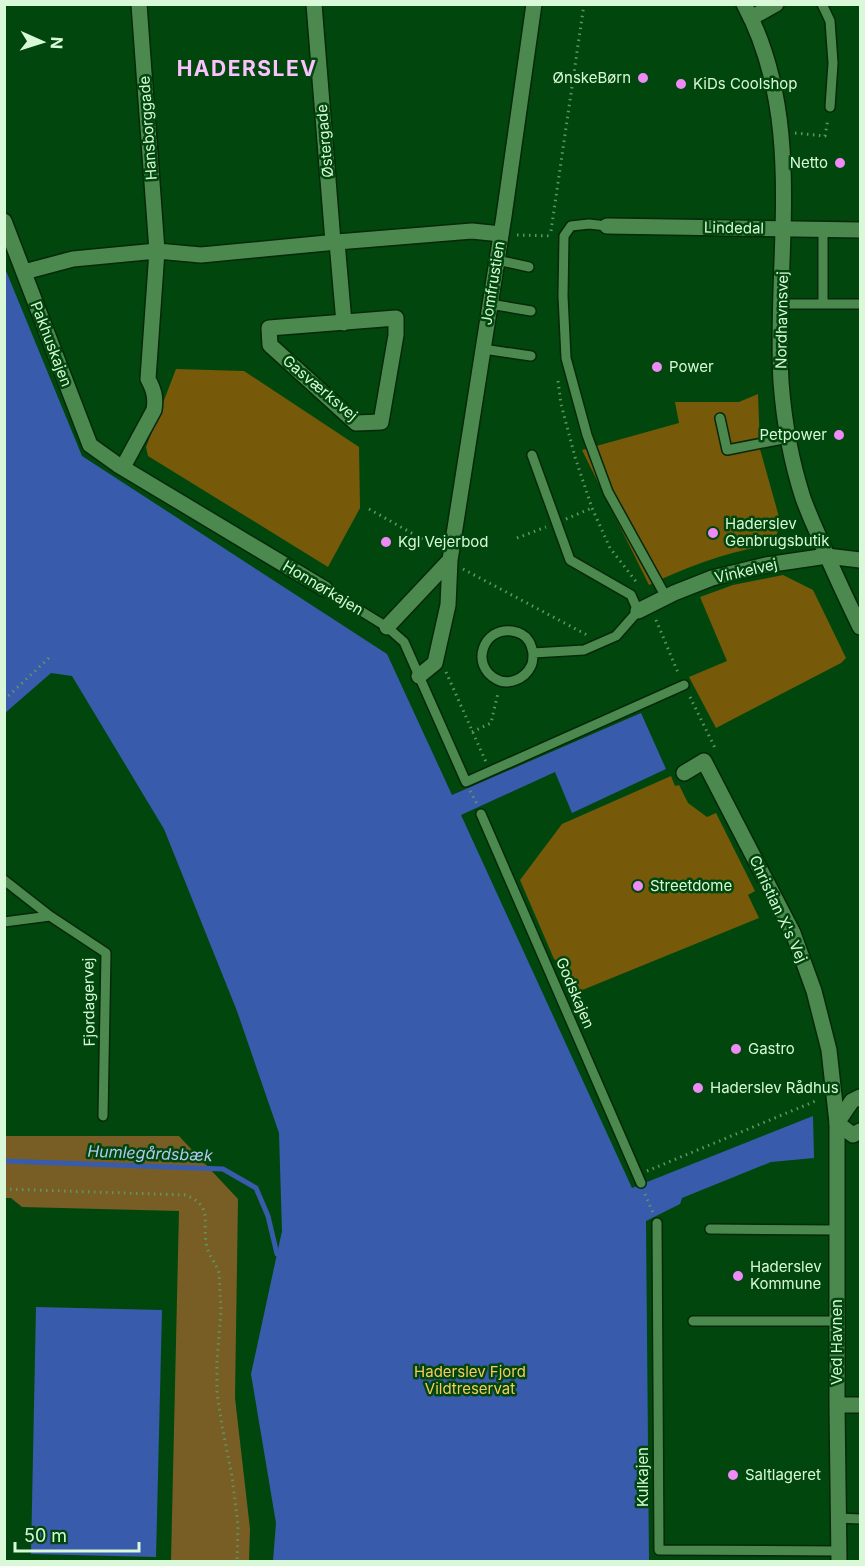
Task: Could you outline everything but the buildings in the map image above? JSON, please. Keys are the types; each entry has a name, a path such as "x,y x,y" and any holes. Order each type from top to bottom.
{"street":[{"name":"Hansborggade","path":"123,468 154,410 156,401 148,379 157,251 139,4"},
{"name":"Østergade","path":"314,4 335,242"},
{"name":"Jomfrustien","path":"435,663 448,605 450,558 501,234 534,4"},
{"path":"748,11 776,4"},
{"name":"Nordhavnsvej","path":"748,11 770,68 779,114 784,158 782,382 788,438 804,499 827,556 861,627"},
{"name":"Pakhuskajen","path":"4,221 90,445 109,459"},
{"name":"Lindedal","path":"607,226 861,230"},
{"path":"24,272 73,259 157,251 201,255 472,231 501,234"},
{"path":"335,242 344,323"},
{"name":"Gasværksvej","path":"396,318 396,335 381,422 356,423 270,345 269,328 344,323 396,318"},
{"name":"Honnørkajen","path":"109,459 325,589"},
{"name":"Vinkelvej","path":"638,611 712,578 766,565 827,556 861,560"},
{"path":"387,627 450,558"},
{"path":"419,676 435,663"},
{"name":"Christian X's Vej","path":"684,773 704,761 793,933 814,991 829,1050 837,1123"},
{"path":"861,1097 852,1101 837,1123 853,1135 861,1131"},
{"name":"Ved Havnen","path":"837,1123 839,1556"},
{"path":"837,1405 861,1405"}],"lane":[{"path":"822,4 830,21 833,63 830,107"},
{"path":"607,226 589,224 571,226 564,236 563,296 566,358 586,435 608,492 666,597"},
{"path":"823,229 823,304"},
{"path":"497,260 529,267"},
{"path":"490,304 531,311"},
{"path":"782,304 861,304"},
{"path":"483,348 531,356"},
{"path":"720,418 727,450 788,438"},
{"path":"532,455 570,560 632,595 638,611"},
{"name":"Honnørkajen","path":"325,589 387,627 404,642 466,782"},
{"name":"Vinkelvej","path":"533,653 584,650 616,636 638,611"},
{"path":"504,630 517,632 528,640 533,653 531,666 523,677 511,682 497,680 486,672 481,659 483,646 492,635 504,630"},
{"path":"466,782 684,686"},
{"name":"Godskajen","path":"481,814 639,1179"},
{"name":"Fjordagervej","path":"4,880 50,916 106,953 103,1116"},
{"path":"4,922 50,916"},
{"name":"Kulkajen","path":"657,1223 659,1550 839,1556"},
{"path":"710,1230 837,1230"},
{"path":"693,1321 837,1321"},
{"path":"838,1518 861,1519"}],"path":[{"path":"781,132 825,136 830,107"},
{"path":"369,509 450,558 464,569 601,643"},
{"path":"4,700 50,657"},
{"path":"435,663 446,672 490,771"},
{"path":"472,732 491,723 498,696"},
{"path":"466,782 481,814"},
{"path":"657,1223 639,1179 834,1094"},
{"path":"4,1189 185,1195 194,1198 202,1205 206,1216 206,1245 219,1273 221,1312 217,1393 232,1476 238,1526 237,1562"}],"shaded area":[{"path":"176,369 244,371 359,447 360,508 328,567 148,456 146,447"},
{"path":"758,394 760,449 781,524 772,545 709,560 649,585 582,450 679,423 675,402 739,402"},
{"path":"783,575 813,590 846,658 841,663 716,728 689,677 727,661 700,597 733,585"},
{"name":"Streetdome","path":"671,776 675,786 679,785 688,803 707,817 716,813 755,891 748,895 759,918 575,993 563,965 554,959 520,880 562,824"},
{"path":"5,1136 179,1136 238,1199 235,1398 250,1529 249,1561 171,1561 179,1211 22,1207 11,1198 5,1198"}],"water":[{"name":"Haderslev Fjord Vildtreservat","path":"4,266 82,456 387,654 452,795 641,713 666,769 572,813 555,772 461,815 632,1188 813,1116 814,1158 771,1162 682,1198 680,1204 646,1221 649,1561 273,1561 276,1523 251,1374 282,1231 279,1133 237,1011 164,829 72,676 51,673 5,713"},
{"path":"36,1307 162,1310 156,1557 31,1554"}],"waterway":[{"name":"Humlegårdsbæk","path":"4,1161 223,1169 256,1188 268,1216 277,1254"}],"place":[{"name":"ØnskeBørn","path":"643,78"},
{"name":"KiDs Coolshop","path":"681,84"},
{"name":"Netto","path":"840,163"},
{"name":"Power","path":"657,367"},
{"name":"Petpower","path":"839,435"},
{"name":"Haderslev Genbrugsbutik","path":"713,533"},
{"name":"Kgl Vejerbod","path":"386,542"},
{"name":"Streetdome","path":"638,886"},
{"name":"Gastro","path":"736,1049"},
{"name":"Haderslev Rådhus","path":"698,1088"},
{"name":"Haderslev Kommune","path":"738,1276"},
{"name":"Saltlageret","path":"733,1475"}],"district":[{"name":"HADERSLEV","path":"247,69"}]}
